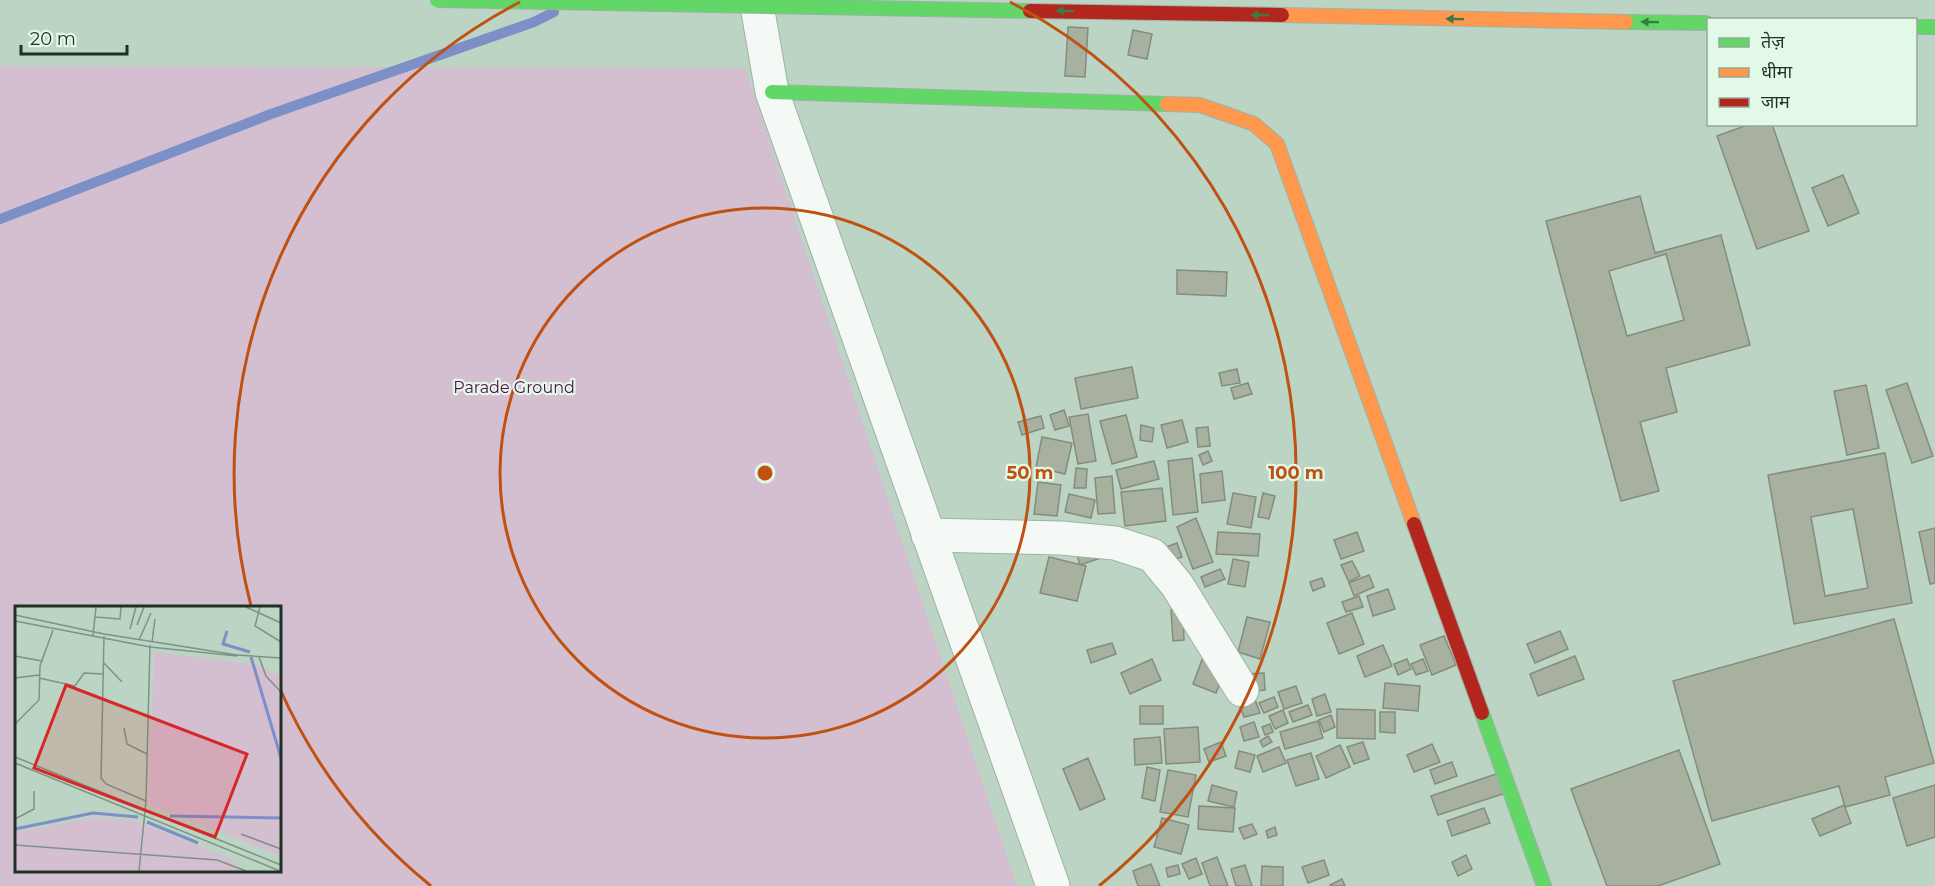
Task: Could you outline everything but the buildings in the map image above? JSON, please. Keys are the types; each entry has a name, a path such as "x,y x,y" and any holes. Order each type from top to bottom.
{"main road":[{"path":"437,0 1707,23"},
{"path":"1917,27 1935,27"},
{"path":"772,92 1200,105 1254,124 1277,144 1544,886"}],"street":[{"path":"756,0 772,92 1053,886"},
{"path":"928,535 1061,538 1115,543 1152,555 1177,585 1242,690"}],"green space":[{"name":"Parade Ground","path":"0,66 745,68 1017,886 0,886"}],"waterway":[{"path":"0,219 271,114 534,22 554,12"}],"traffic: fast":[{"path":"437,0 1030,11"},
{"path":"1626,22 1707,23"},
{"path":"1917,27 1935,27"},
{"path":"772,92 1167,104"},
{"path":"1482,713 1544,886"}],"traffic: slow":[{"path":"1282,15 1626,22"},
{"path":"1167,104 1200,105 1254,124 1277,144 1414,524"}],"traffic: jam":[{"path":"1030,11 1282,15"},
{"path":"1414,524 1482,713"}]}
